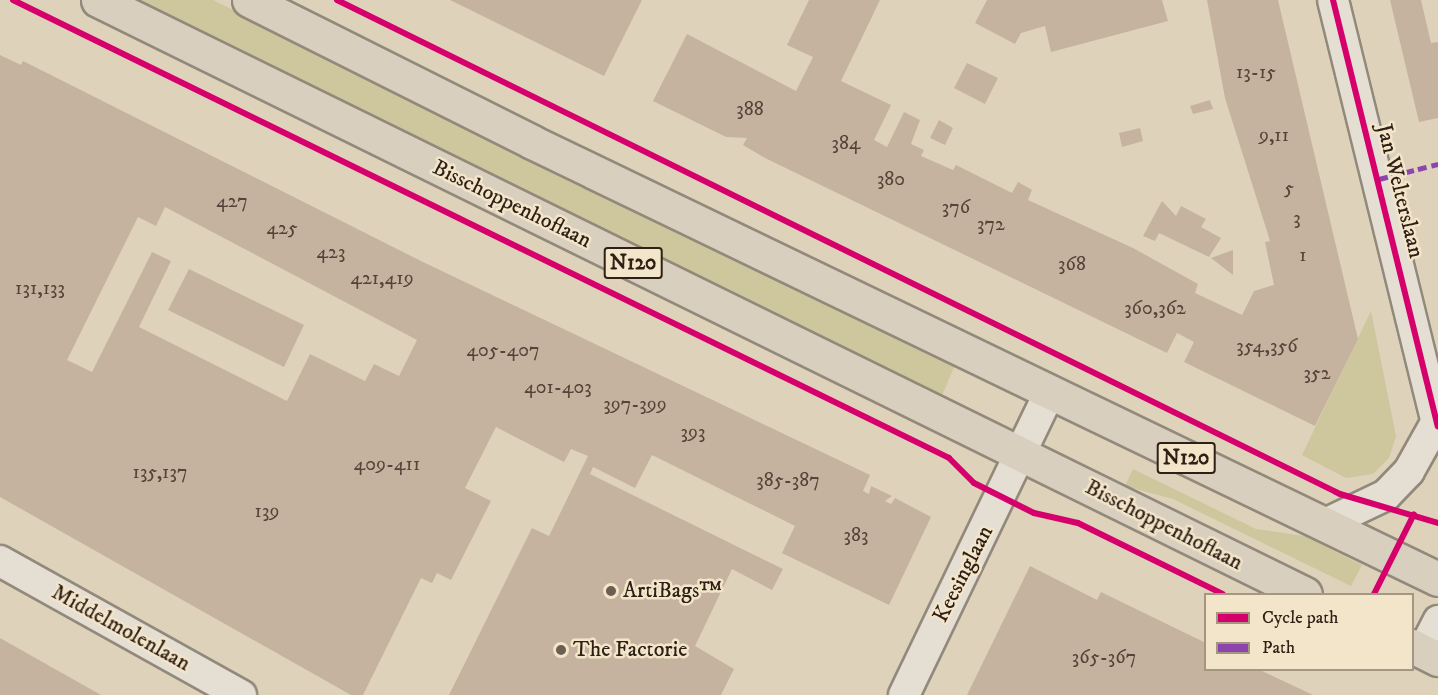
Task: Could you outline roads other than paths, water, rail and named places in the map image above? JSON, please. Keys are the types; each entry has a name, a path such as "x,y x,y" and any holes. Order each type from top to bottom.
{"main road":[{"name":"Bisschoppenhoflaan","path":"98,0 1303,593"},
{"name":"N120","path":"249,0 1438,579"}],"street":[{"name":"Jan Welterslaan","path":"1323,525 1386,495 1409,471 1437,423 1333,0"},
{"path":"1023,454 1050,391"},
{"name":"Keesinglaan","path":"904,695 1023,454"},
{"name":"Middelmolenlaan","path":"0,561 241,695"},
{"path":"1424,652 1438,621"}],"place":[{"name":"ArtiBags™","path":"611,591"},
{"name":"The Factorie","path":"561,650"}]}
